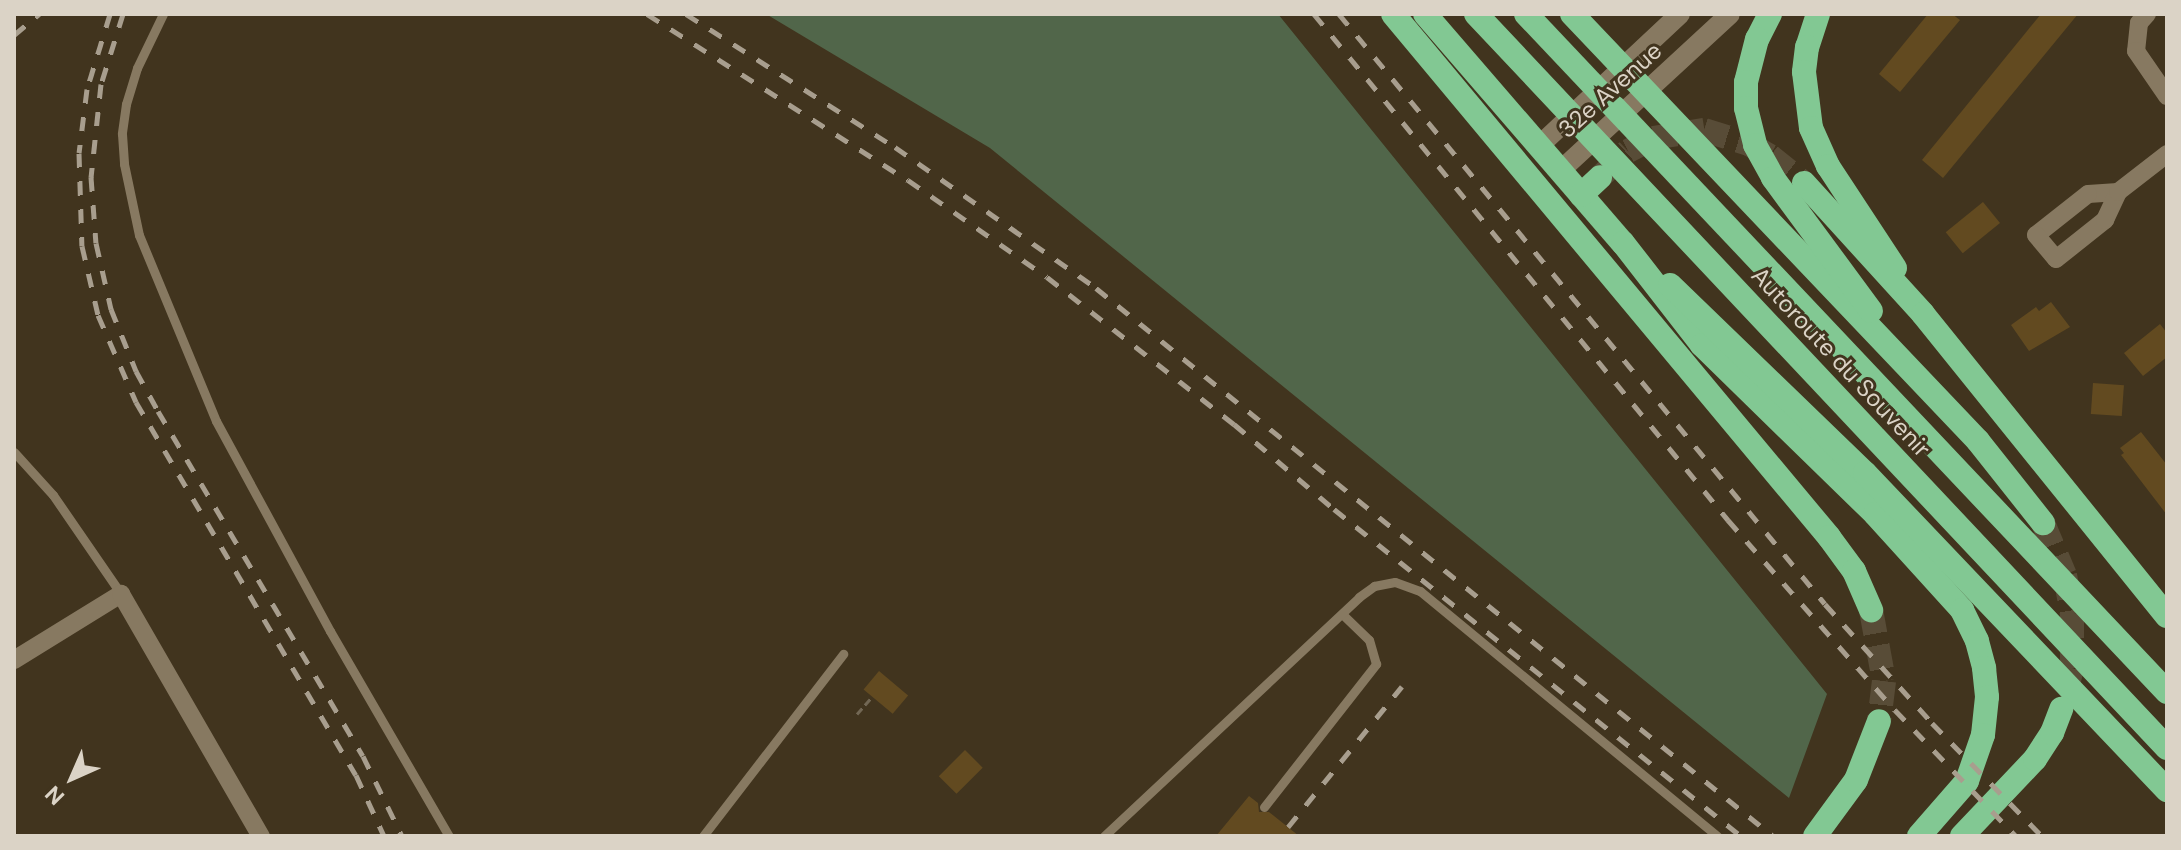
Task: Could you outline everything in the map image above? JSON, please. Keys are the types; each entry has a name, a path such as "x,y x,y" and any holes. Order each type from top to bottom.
{"highway":[{"path":"1393,14 1829,537 1854,571 1871,610"},
{"path":"1425,14 1623,243 1702,345 1923,563 1969,622 1986,678 1983,735 1967,781 1920,836"},
{"name":"Autoroute du Souvenir","path":"1476,14 2167,748"},
{"name":"Autoroute du Souvenir","path":"1526,14 2167,692"},
{"path":"1572,14 1995,460 2043,523"},
{"path":"1770,14 1757,39 1746,82 1746,108 1755,145 1773,178 1929,390"},
{"path":"1818,14 1807,47 1804,72 1805,101 1816,143 1923,314"},
{"path":"1581,195 1600,177"},
{"path":"1804,183 1923,314 2167,616"},
{"path":"1623,243 1719,329 1865,473 2167,790"},
{"path":"1962,836 2035,759 2052,733 2061,709"},
{"path":"1815,836 1856,780 1879,721"}],"main road":[{"name":"32e Avenue","path":"1539,146 1680,14"},
{"name":"32e Avenue","path":"1560,171 1730,14"}],"street":[{"path":"2147,14 2139,23 2136,51 2167,96"},
{"path":"2118,192 2167,154"},
{"path":"14,660 121,594 261,836"}],"lane":[{"path":"163,14 137,68 126,104 122,134 124,164 139,235 216,421 330,631 449,836"},
{"path":"14,452 53,495 121,594"},
{"path":"1104,836 1374,586 1395,582 1412,586 1717,836"},
{"path":"1264,807 1366,681 1376,664 1369,640 1342,614"},
{"path":"703,836 843,654"}],"path":[{"path":"857,714 872,697"}],"green space":[{"path":"766,14 1278,14 1827,694 1789,798 990,148"}],"building":[{"path":"1928,14 1952,14 1960,20 1900,92 1879,74"},
{"path":"2041,14 2078,14 1943,178 1922,160"},
{"path":"1983,202 2000,223 1963,253 1946,232"},
{"path":"2051,302 2070,327 2029,351 2011,325 2036,307 2039,311"},
{"path":"2160,324 2167,333 2167,357 2143,376 2124,353"},
{"path":"2093,383 2124,385 2122,416 2091,414"},
{"path":"2141,432 2167,465 2167,515 2121,455 2124,453 2120,448"},
{"path":"879,671 908,695 893,714 864,689"},
{"path":"965,750 983,768 957,794 939,776"},
{"path":"1249,796 1258,803 1259,812 1269,812 1299,836 1216,836"}],"tunnel":[{"path":"1600,177 1628,151 1653,138 1704,130 1749,144 1804,183"},
{"path":"2043,523 2065,575 2072,614 2072,668 2063,703"},
{"path":"1871,610 1884,681 1879,721"}],"railway":[{"path":"14,35 39,14"},
{"path":"110,14 87,89 79,153 82,246 98,315 136,402 356,775 384,836"},
{"path":"123,14 101,84 91,177 96,243 111,309 136,371 158,411 363,756 402,836"},
{"path":"647,14 908,180 1047,277 1234,424 1334,509 1741,836"},
{"path":"686,14 895,147 1096,288 1773,836"},
{"path":"1314,14 1728,520 1895,710 2016,836"},
{"path":"1339,14 1825,604 1932,723 2042,836"},
{"path":"1288,827 1402,686"}]}
